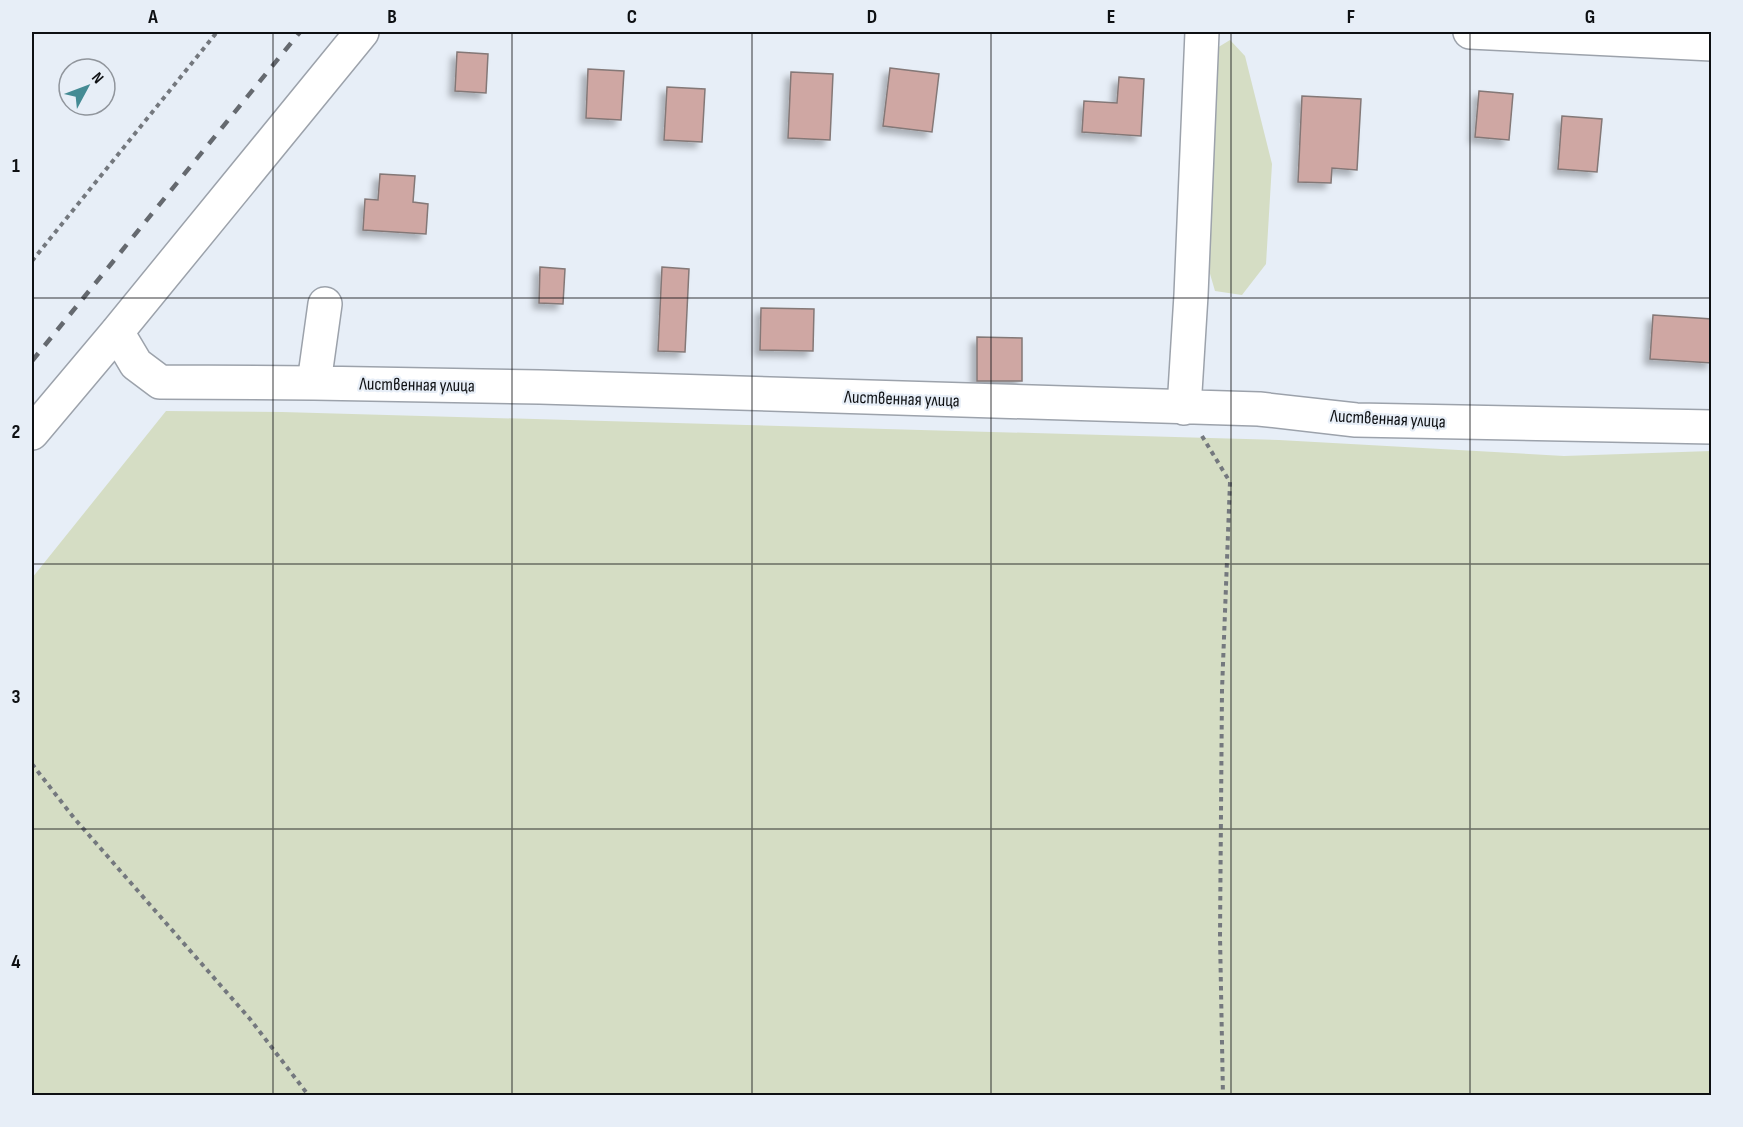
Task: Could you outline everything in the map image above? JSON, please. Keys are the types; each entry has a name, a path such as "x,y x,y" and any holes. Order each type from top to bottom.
{"street":[{"path":"32,433 362,32"},
{"path":"1184,408 1202,32"},
{"path":"1470,32 1712,44"},
{"path":"314,383 325,304"},
{"name":"Лиственная улица","path":"117,332 136,364 160,382 540,387 1259,409 1356,420 1712,427"}],"path":[{"path":"32,261 217,32"},
{"path":"1184,408 1230,482 1222,702 1220,936 1223,1095"},
{"path":"32,764 74,818 250,1019 309,1095"}],"green space":[{"path":"1230,40 1245,56 1272,164 1266,264 1242,295 1215,291 1206,260 1212,51"},
{"path":"166,411 282,412 1279,440 1564,456 1711,451 1711,1095 32,1095 32,578"}],"building":[{"path":"457,52 488,54 486,93 455,91"},
{"path":"890,68 939,74 932,132 883,126"},
{"path":"588,69 624,71 621,120 586,118"},
{"path":"791,72 833,74 830,140 788,138"},
{"path":"1119,77 1144,79 1141,136 1082,132 1084,101 1117,103"},
{"path":"667,87 705,89 702,142 664,140"},
{"path":"1479,91 1513,94 1509,140 1475,137"},
{"path":"1302,96 1361,99 1357,170 1332,168 1331,183 1298,182"},
{"path":"1562,116 1602,119 1597,172 1558,169"},
{"path":"380,174 415,176 413,202 428,204 426,234 363,230 365,199 378,200"},
{"path":"540,267 565,269 563,304 539,303"},
{"path":"662,267 689,269 685,352 658,351"},
{"path":"761,308 814,309 813,351 760,350"},
{"path":"1653,315 1712,319 1712,363 1650,359"},
{"path":"977,337 1022,338 1022,381 977,381"}],"railway":[{"path":"32,361 300,32"}]}
